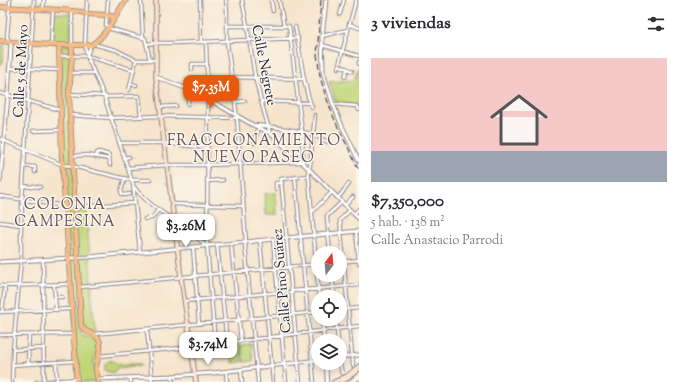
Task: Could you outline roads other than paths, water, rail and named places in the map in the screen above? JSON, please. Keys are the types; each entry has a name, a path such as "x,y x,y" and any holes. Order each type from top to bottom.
{"main road":[{"path":"156,0 156,77 181,277 196,382"},
{"path":"0,7 82,12 86,14 119,8"},
{"path":"0,41 51,45 94,45 93,41 107,26 119,8"},
{"path":"59,45 62,165 77,381"},
{"path":"72,45 69,94 81,325 86,332 93,334 99,340 100,349 96,369 98,380"},
{"path":"334,382 347,376 359,366"},
{"path":"341,382 359,369"}],"street":[{"path":"0,181 11,45 7,37 10,0"},
{"name":"Calle 5 de Mayo","path":"12,382 13,350 21,261 22,200 34,0"},
{"path":"43,10 44,0"},
{"path":"87,0 85,45 87,56 104,96 133,186 140,251"},
{"path":"108,0 119,8"},
{"path":"141,0 143,38"},
{"path":"200,0 201,42"},
{"path":"226,0 227,42 241,163 245,244 258,382"},
{"name":"Calle Negrete","path":"242,0 255,78 270,133"},
{"path":"271,0 273,11"},
{"path":"279,0 284,26"},
{"path":"326,0 322,36 323,72 333,104 359,161"},
{"path":"340,14 344,0"},
{"path":"352,71 338,66 357,0"},
{"path":"51,45 53,10"},
{"path":"72,12 72,45"},
{"path":"349,24 359,28"},
{"path":"107,26 146,38 150,60"},
{"path":"227,26 289,26 302,132 302,162"},
{"path":"295,26 304,80 312,107"},
{"path":"322,36 348,30"},
{"path":"147,44 298,38"},
{"path":"206,42 208,99 206,245 215,344"},
{"path":"87,56 94,45 116,50 136,60 155,60"},
{"path":"322,45 359,56"},
{"path":"59,56 87,56 134,70"},
{"path":"129,90 136,60"},
{"path":"192,69 192,64 207,64"},
{"path":"9,70 11,68 59,70"},
{"path":"345,77 347,69"},
{"path":"71,73 94,73"},
{"path":"156,77 190,90 208,99 236,117 270,133 302,162 359,219"},
{"path":"231,77 304,80"},
{"path":"131,84 136,85"},
{"path":"188,104 190,90"},
{"path":"0,93 60,110"},
{"path":"69,94 106,97 139,96 141,116"},
{"path":"235,102 245,101"},
{"path":"261,101 310,103"},
{"path":"333,104 356,106 359,110"},
{"path":"160,107 176,106"},
{"path":"70,115 111,118 141,116 208,118 236,117"},
{"path":"315,115 308,176 315,246"},
{"path":"253,125 302,132 328,142"},
{"path":"254,143 254,139 259,128"},
{"path":"33,131 61,130"},
{"path":"0,139 62,165 131,180 150,180"},
{"path":"119,143 165,143 207,148"},
{"path":"96,157 97,153 99,152 109,155 110,165"},
{"path":"72,156 88,155 109,159"},
{"path":"124,158 129,156"},
{"path":"128,168 167,165 302,162"},
{"path":"24,166 35,168 35,172"},
{"path":"308,176 296,177 311,351"},
{"name":"Calle Pino Suárez","path":"296,177 282,178 282,183 300,382"},
{"path":"125,178 121,191 124,195 130,194"},
{"path":"208,181 223,180"},
{"path":"276,189 276,183 282,183"},
{"path":"338,198 349,184"},
{"path":"23,186 40,187"},
{"path":"133,186 139,194 158,210 195,235 206,245"},
{"path":"312,213 332,192"},
{"path":"134,197 136,193 139,194"},
{"path":"0,196 65,206"},
{"path":"345,205 353,197"},
{"path":"329,246 327,216 342,202"},
{"path":"75,207 135,203"},
{"path":"172,204 243,206"},
{"path":"354,214 359,209"},
{"path":"145,219 152,218 158,210"},
{"path":"343,246 340,220 350,210"},
{"path":"164,228 168,217"},
{"path":"0,222 21,225"},
{"path":"0,262 77,258 357,231 359,263"},
{"path":"274,239 286,382"},
{"path":"260,240 273,382"},
{"path":"231,243 241,341"},
{"path":"217,244 227,343"},
{"path":"193,246 199,324"},
{"path":"43,260 44,382"},
{"path":"347,262 359,260"},
{"path":"79,287 311,265"},
{"path":"318,282 318,289"},
{"path":"333,282 333,288"},
{"path":"346,282 354,366"},
{"path":"0,286 70,284"},
{"path":"54,285 56,310"},
{"path":"185,301 359,285"},
{"path":"5,286 1,312 72,309"},
{"path":"55,297 62,297"},
{"path":"349,309 359,308"},
{"path":"93,334 311,313"},
{"path":"323,326 323,334"},
{"path":"98,356 227,343 359,326"},
{"path":"337,328 337,334"},
{"path":"146,329 152,382"},
{"path":"0,335 74,334"},
{"path":"28,364 29,335"},
{"path":"13,350 43,348"},
{"path":"347,356 359,355"},
{"path":"12,365 76,361"},
{"path":"98,380 226,372 311,361"},
{"path":"56,363 57,381"},
{"path":"241,370 242,382"},
{"path":"313,370 314,382"},
{"path":"327,370 328,382"},
{"path":"341,370 342,374"},
{"path":"226,372 227,382"},
{"path":"172,376 174,382"},
{"path":"130,378 131,382"},
{"path":"36,382 77,381"}],"railway":[{"path":"321,0 317,55 320,76 335,121 359,170"}],"district":[{"name":"FRACCIONAMIENTO NUEVO PASEO","path":"254,148"},
{"name":"COLONIA CAMPESINA","path":"65,212"}]}
